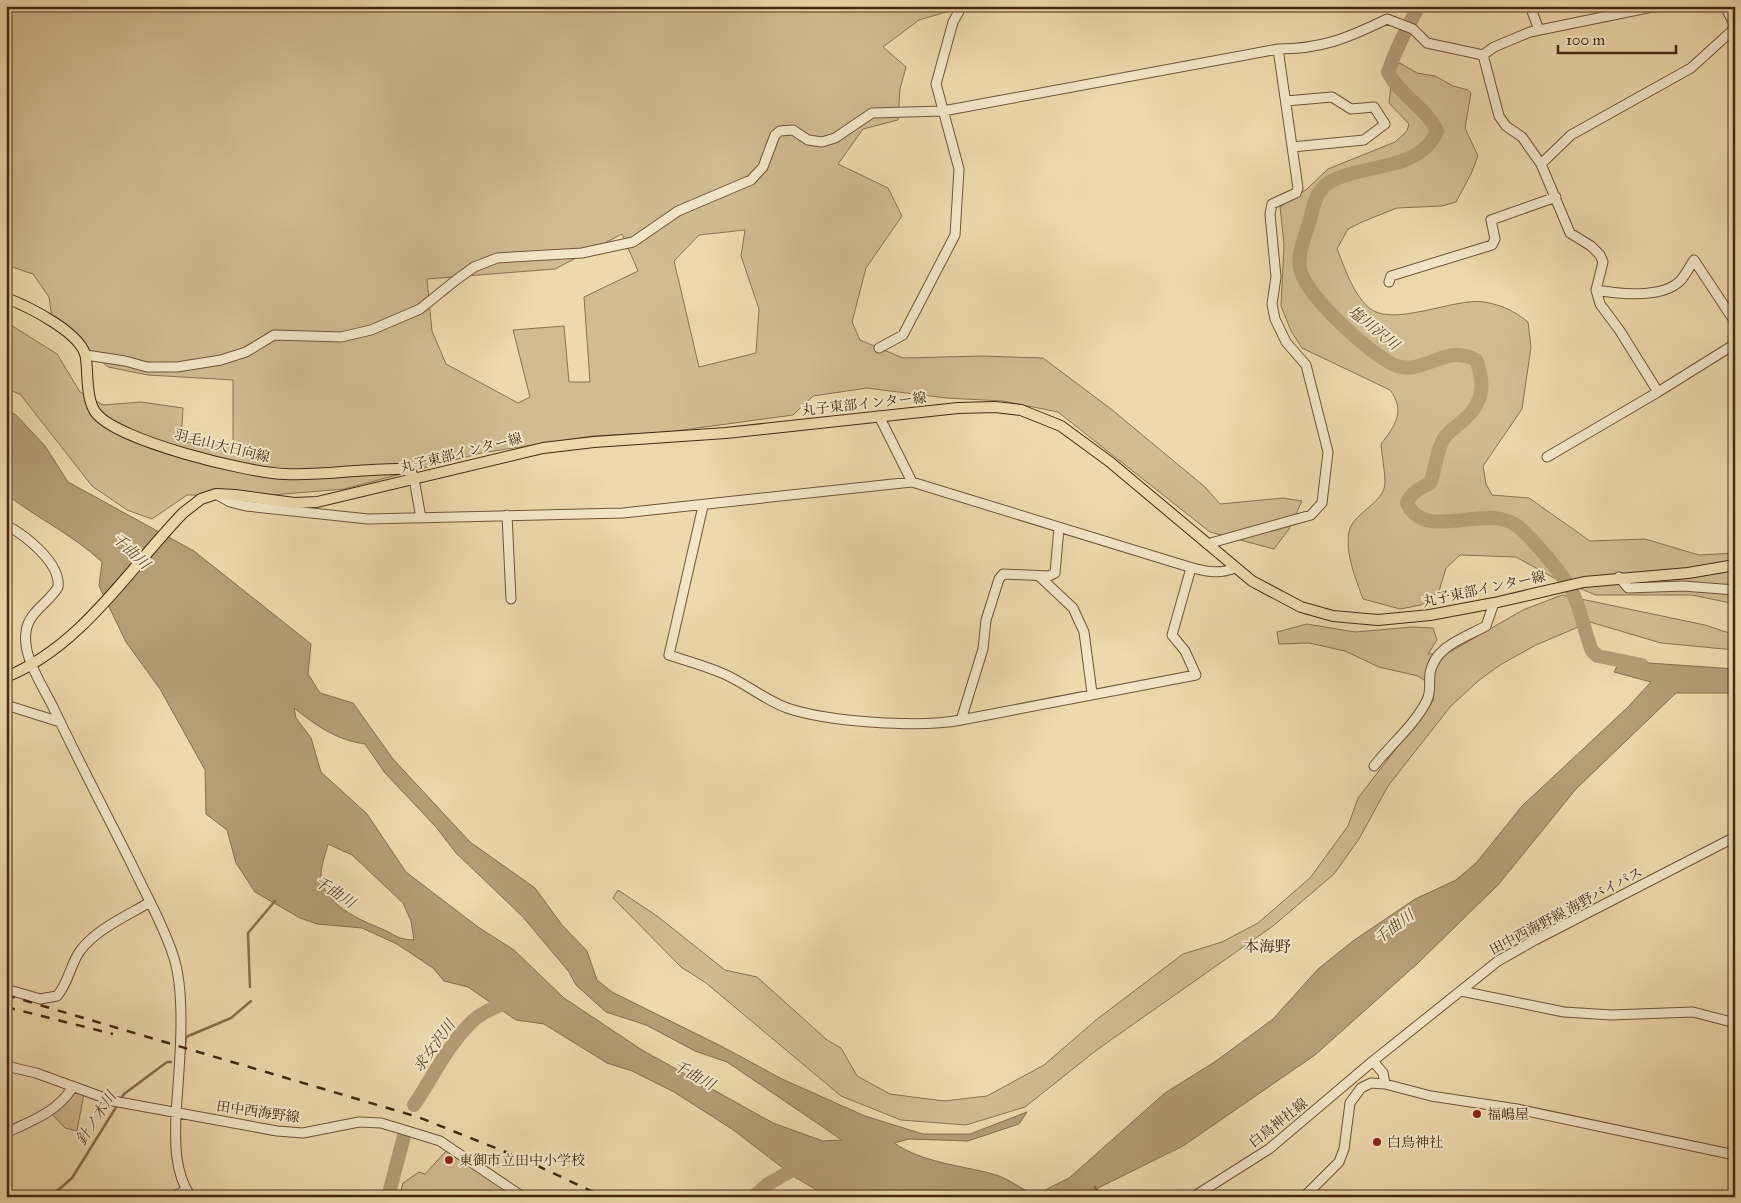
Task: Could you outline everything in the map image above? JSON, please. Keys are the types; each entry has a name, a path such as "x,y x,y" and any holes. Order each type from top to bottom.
{"main road":[{"path":"6,298 29,307 64,330 82,347 86,355"},
{"name":"羽毛山大日向線","path":"86,355 92,407 104,422 120,431 187,455 275,473 398,469 410,471 414,479"},
{"name":"丸子東部インター線","path":"6,677 33,665 64,642 96,610 194,503 216,494 294,503 317,502 517,453 568,445 726,433 983,406 1013,408 1038,415 1061,426 1084,442 1235,568 1265,588 1301,606 1350,619 1378,620 1416,617 1494,604 1584,582 1619,577 1688,574 1735,565"}],"street":[{"path":"879,348 903,335 955,235 959,169 936,84 953,22 962,6"},
{"path":"1530,6 1539,30"},
{"path":"86,355 125,361 147,367 177,368 221,360 246,352 274,335 342,337 371,330 420,310 462,276 474,268 497,258 582,253 632,242 678,211 751,180 763,167 775,135 780,131 793,130 808,140 822,142 835,138 872,113 943,111 1278,49 1323,45 1343,40 1387,19 1413,29 1427,43 1483,54 1494,46 1539,30 1657,6"},
{"path":"1541,164 1572,135 1691,68 1735,27 1725,6"},
{"path":"1207,544 1311,515 1322,503 1328,452 1306,365 1286,342 1278,327 1272,304 1276,277 1270,214 1272,204 1296,193 1298,188 1278,49"},
{"path":"1483,54 1499,116 1506,126 1522,137 1541,164 1570,232 1592,246 1603,262 1596,290 1600,304 1620,331 1658,392"},
{"path":"1286,101 1332,97 1351,110 1374,106 1385,124 1364,140 1292,147"},
{"path":"1389,282 1391,276 1492,246 1495,239 1490,220 1556,197"},
{"path":"1596,290 1640,294 1662,289 1680,281 1694,260 1735,322"},
{"path":"1546,457 1658,392 1735,344"},
{"path":"879,416 912,482"},
{"path":"414,479 421,518"},
{"path":"216,494 223,499 246,506 368,519 622,513 703,506 912,482 1191,568 1216,572 1226,572 1235,568"},
{"path":"703,506 669,655 724,674 786,708 819,717 915,724 942,724 1092,693 1196,675 1185,651 1172,635 1191,568"},
{"path":"507,515 512,599"},
{"path":"6,525 20,533 52,564 58,574 56,592 28,623 26,644 33,665 60,722 169,942 180,978 176,1153 178,1168 189,1193 173,1197"},
{"path":"961,720 984,649 986,620 999,578 1003,574 1038,576 1055,573 1060,528"},
{"path":"1038,576 1073,608 1084,632 1092,693"},
{"path":"1619,577 1628,588 1683,586 1735,590"},
{"path":"1374,766 1412,724 1428,699 1434,660 1441,650 1486,626 1494,604"},
{"path":"6,705 60,722"},
{"name":"田中西海野線 海野バイパス","path":"1373,1061 1510,954 1735,837"},
{"path":"6,989 40,999 57,996 70,976 79,952 92,937 150,902"},
{"path":"1461,991 1572,1013 1610,1015 1693,1012 1735,1023"},
{"path":"1373,1061 1383,1073 1385,1084"},
{"name":"白鳥神社線","path":"1193,1197 1269,1149 1373,1061"},
{"name":"田中西海野線","path":"6,1066 36,1073 113,1101 277,1131 303,1133 359,1122 381,1123 440,1141 523,1197"},
{"path":"1304,1197 1339,1162 1344,1149 1350,1103 1361,1088 1371,1084 1385,1084 1432,1096 1517,1108 1735,1155"},
{"path":"6,1133 48,1112 63,1102 73,1087"}],"shaded area":[{"path":"6,6 956,6 953,10 919,20 883,47 906,67 900,89 898,120 863,129 838,164 888,188 902,216 866,268 852,322 860,340 903,358 982,356 1043,358 1111,409 1205,487 1220,504 1283,498 1302,501 1289,529 1274,549 1210,532 1058,412 1003,401 946,398 867,388 813,396 793,415 668,432 593,436 481,453 344,489 272,495 187,495 152,519 127,510 92,486 20,394 6,389 6,322 57,354 80,392 103,405 141,402 183,408 181,442 233,444 233,380 148,375 108,367 52,318 49,297 33,274 6,265","holes":["745,230 741,256 759,309 756,353 699,367 674,261 699,235","622,234 638,271 584,297 590,382 569,382 564,326 513,330 530,397 518,403 446,364 432,331 427,279 555,269"]},
{"path":"1400,63 1417,73 1435,76 1471,93 1465,128 1478,156 1456,202 1442,206 1397,208 1348,229 1337,249 1350,280 1362,301 1378,313 1392,315 1407,314 1457,304 1484,302 1508,309 1528,322 1531,347 1522,409 1483,466 1486,484 1492,495 1529,498 1590,541 1645,539 1699,555 1735,553 1735,604 1692,595 1596,595 1556,579 1516,557 1460,555 1446,568 1439,591 1421,605 1400,609 1363,599 1350,558 1349,532 1356,519 1380,497 1383,490 1385,478 1381,444 1391,431 1397,418 1397,405 1390,390 1302,348 1291,331 1281,306 1284,244 1280,207 1307,189 1328,169 1395,142 1407,131 1409,124 1389,103 1393,67"},
{"path":"1562,595 1705,625 1729,633 1735,631 1735,650 1661,643 1590,622 1536,645 1500,665 1478,681 1450,707 1388,786 1359,839 1334,874 1273,926 1098,1049 1025,1107 966,1125 901,1120 841,1096 706,983 681,967 613,898 618,890 657,916 725,970 757,977 827,1040 841,1048 857,1076 890,1094 944,1101 987,1096 1044,1065 1096,1020 1183,954 1222,942 1258,923 1310,878 1348,826 1358,798 1433,701 1434,687 1418,676 1379,667 1345,651 1309,643 1279,644 1277,632 1307,624 1355,632 1412,627 1433,628 1437,640 1428,654 1448,653 1523,610"},
{"path":"73,1090 84,1093 77,1131 65,1128 53,1115 54,1109"},
{"name":"東御市立田中小学校","path":"446,1151 505,1190 505,1197 399,1197 403,1183 419,1172 425,1174"}],"water":[{"name":"千曲川","path":"6,409 16,415 45,446 68,482 194,551 311,644 308,674 320,693 353,703 393,759 470,842 535,888 562,925 587,951 597,980 612,992 723,1047 782,1079 865,1116 923,1134 970,1134 1027,1112 1019,1124 968,1141 909,1139 894,1143 917,1155 942,1163 999,1176 1035,1195 1069,1178 1165,1093 1216,1061 1273,1019 1318,969 1353,941 1415,899 1456,880 1477,862 1522,806 1628,707 1651,682 1614,672 1620,661 1735,669 1735,693 1676,693 1576,789 1498,885 1417,964 1315,1055 1183,1146 1080,1197 822,1197 815,1189 796,1178 732,1129 674,1092 632,1071 607,1063 544,1024 516,1020 468,987 444,981 433,968 397,944 362,928 317,924 300,918 255,892 236,863 227,830 206,814 205,770 160,689 126,642 99,586 102,562 79,543 6,494","holes":["294,708 336,736 365,744 385,773 436,827 456,853 523,917 569,972 576,985 606,1012 646,1025 695,1051 727,1062 842,1140 823,1141 773,1123 642,1050 564,998 514,950 478,927 406,872 367,814 321,772 311,738 296,718","328,844 352,855 403,903 411,921 414,940 399,938 363,921 344,910 335,902 323,885 321,875"]}],"waterway":[{"name":"塩川沢川","path":"1419,6 1402,38 1388,72 1399,88 1426,115 1437,131 1429,144 1418,154 1389,165 1342,177 1324,186 1312,210 1302,244 1300,268 1312,292 1336,319 1387,361 1399,366 1410,367 1453,355 1464,355 1476,360 1481,383 1480,397 1473,411 1444,438 1439,449 1430,483 1416,491 1409,499 1407,503 1416,515 1427,520 1441,522 1488,518 1503,519 1516,525 1530,537 1571,589 1592,651 1598,656 1642,665"},
{"name":"針ノ木川","path":"250,987 248,933 275,901"},
{"name":"求女沢川","path":"414,1105 449,1049 466,1028 483,1013 513,1000"},
{"name":"針ノ木川","path":"184,1054 186,1037 231,1018 251,1001"},
{"name":"針ノ木川","path":"121,1099 124,1094 167,1062 171,1062"},
{"name":"針ノ木川","path":"50,1197 72,1178 118,1104"},
{"name":"求女沢川","path":"388,1197 404,1136"},
{"path":"753,1197 768,1184 803,1164"},
{"path":"1095,1187 1100,1197"}],"railway":[{"path":"6,995 418,1117 523,1159 604,1197"},
{"path":"6,1007 113,1034"}],"place":[{"name":"福嶋屋","path":"1477,1114"},
{"name":"白鳥神社","path":"1377,1142"},
{"name":"東御市立田中小学校","path":"449,1160"}],"district":[{"name":"本海野","path":"1267,946"}]}
